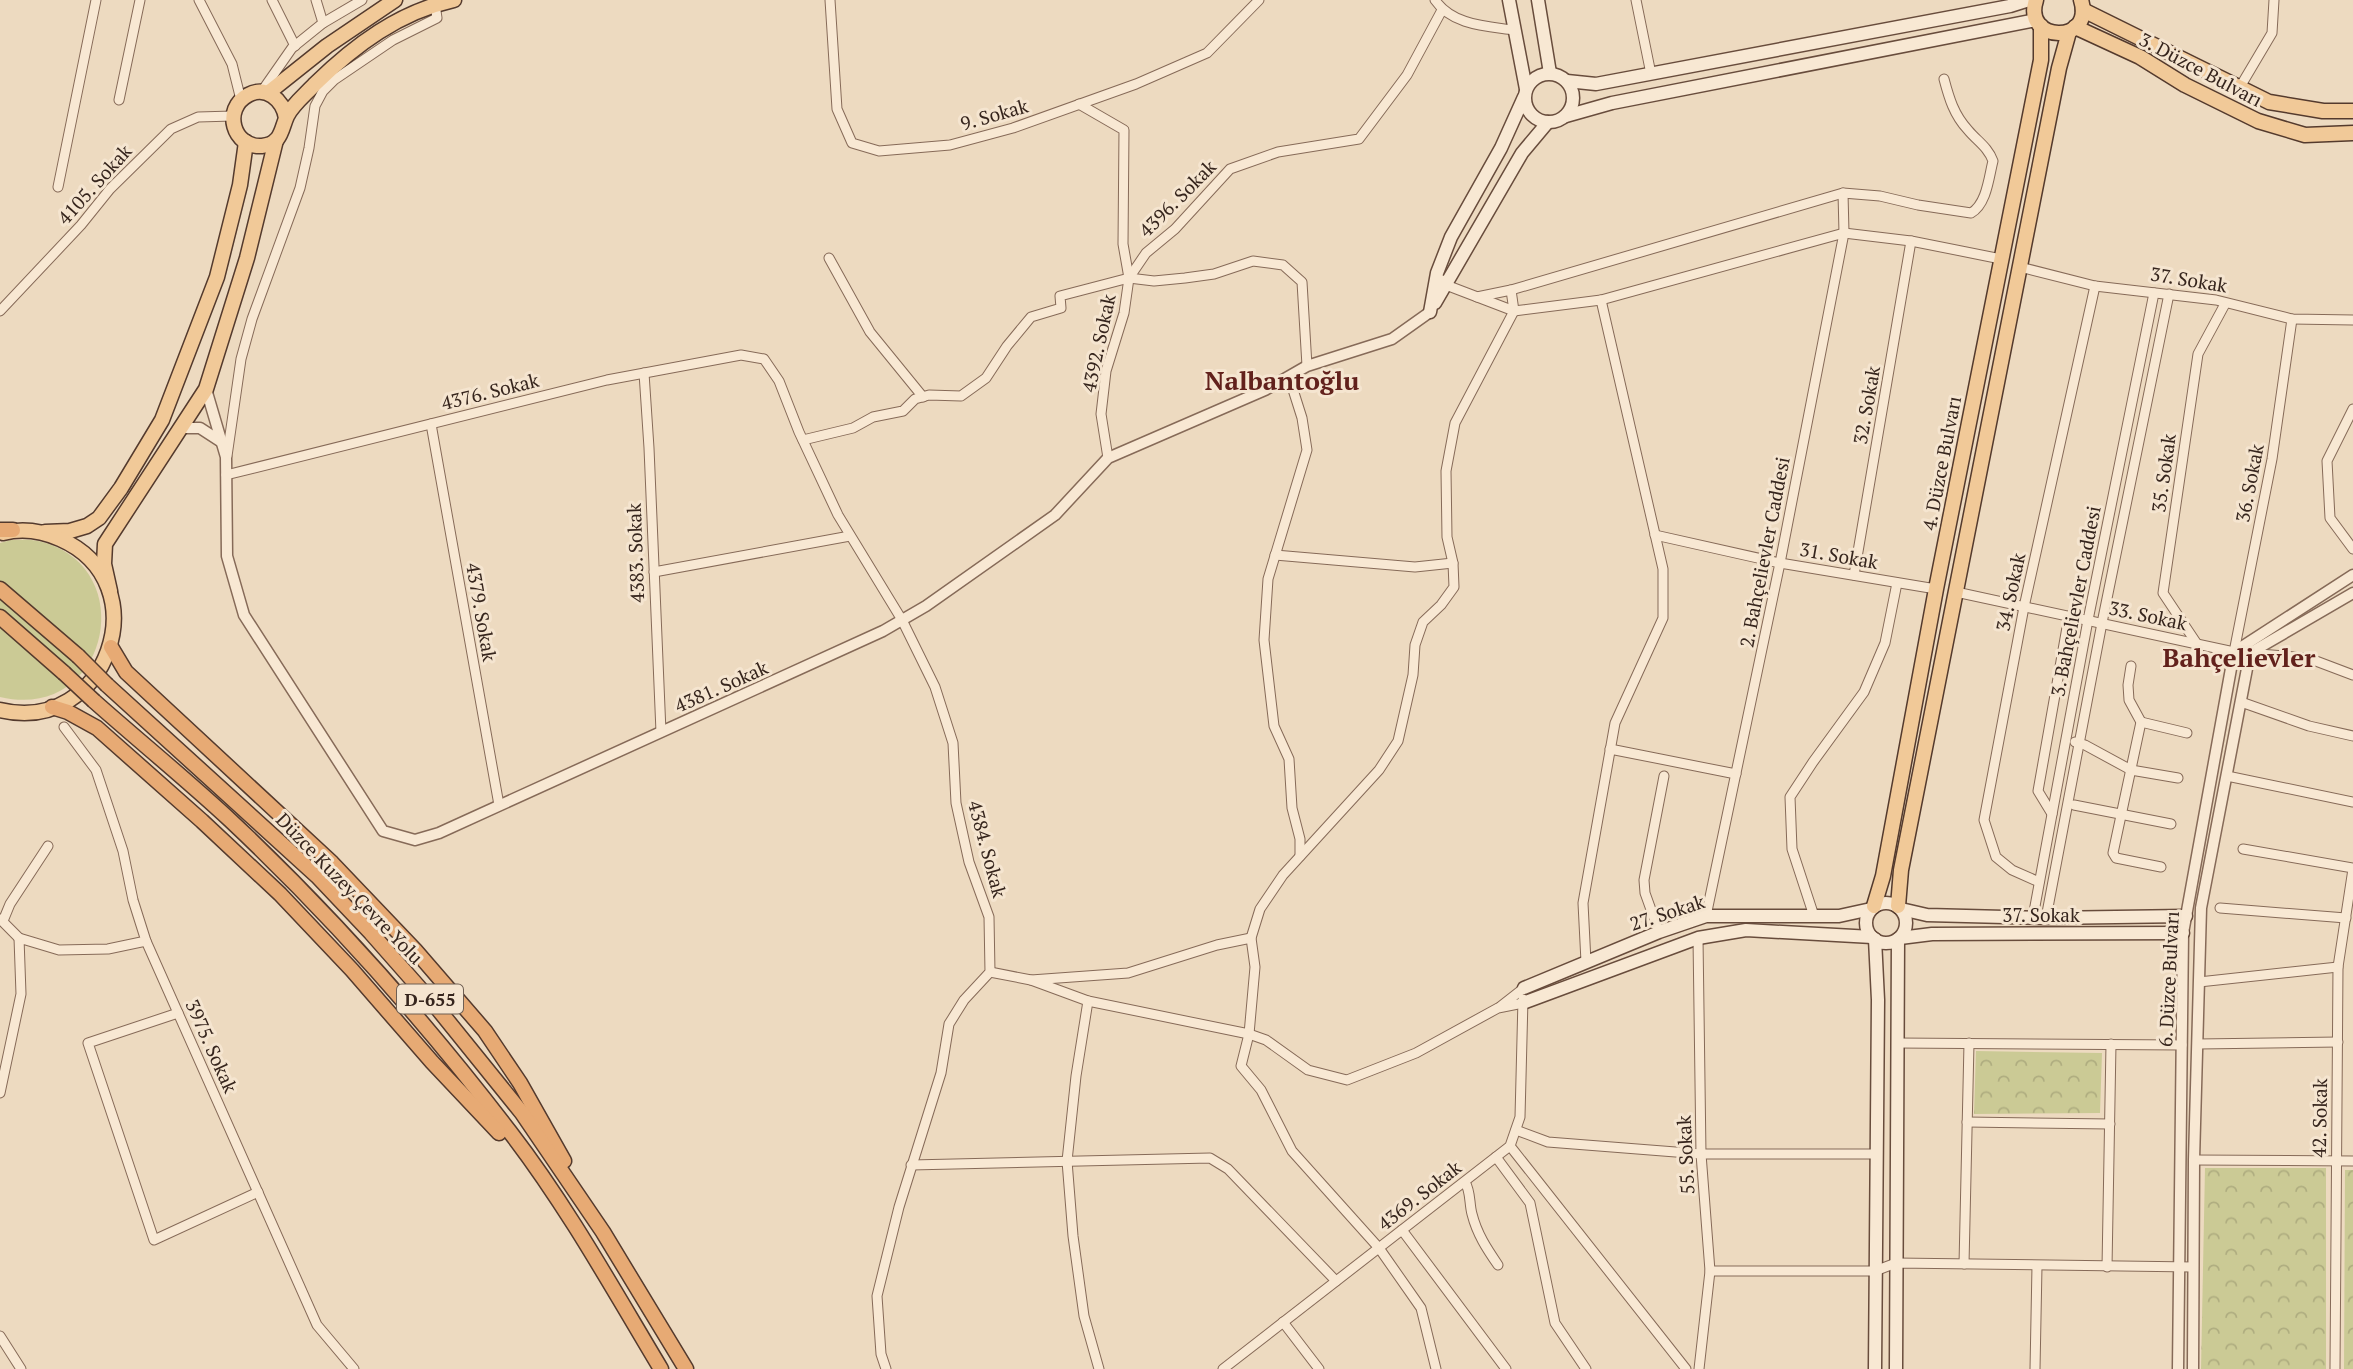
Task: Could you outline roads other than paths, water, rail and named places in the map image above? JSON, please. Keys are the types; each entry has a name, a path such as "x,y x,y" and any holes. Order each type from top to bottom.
{"highway":[{"name":"Düzce Kuzey Çevre Yolu","path":"0,589 78,656 317,876 438,1009 522,1112 603,1233 686,1369"},
{"name":"Düzce Kuzey Çevre Yolu","path":"0,617 230,820 358,950 424,1024 512,1134 582,1238 662,1369"},
{"path":"111,647 126,672 332,863 415,950 485,1031 520,1083 603,1233"},
{"path":"52,707 68,712 97,728 280,894 491,1124 582,1238"}],"main road":[{"path":"264,93 395,0"},
{"path":"1,710 34,712 63,704 84,690 101,670 111,647 115,619 103,564 105,544 206,389 247,258 276,141 282,134 286,118 327,72 363,42 411,13 454,0"},
{"path":"1509,0 1528,112 1548,122"},
{"path":"1538,0 1550,73"},
{"path":"1430,312 1437,273 1451,237 1501,148 1525,93 1535,77 1550,73 1567,81 1596,84 2010,6 2029,0"},
{"name":"4. Düzce Bulvarı","path":"1872,908 1883,876 1936,589 2041,60 2038,23 2034,13 2036,0"},
{"name":"4. Düzce Bulvarı","path":"1900,908 1901,870 2059,68 2082,5"},
{"name":"3. Düzce Bulvarı","path":"2082,5 2154,47 2270,102 2323,111 2353,111"},
{"path":"1430,312 1522,153 1548,122 1612,103 2038,23"},
{"name":"3. Düzce Bulvarı","path":"2038,23 2054,34 2072,30 2140,57 2185,85 2258,121 2305,135 2353,133"},
{"path":"1566,116 1571,110 1573,95 1567,81"},
{"path":"276,141 259,146 246,142 236,133 233,116 240,100 253,93 264,93 281,102 286,118"},
{"path":"4,531 70,531 87,526 99,518 121,488 162,420 217,277 240,185 246,142"},
{"path":"45,532 74,545 96,566 110,591"},
{"path":"1875,1369 1878,1000 1873,938 1866,920 1872,908 1886,902 1927,915 2186,916"},
{"name":"27. Sokak","path":"1524,988 1659,932 1706,916 1839,916 1872,908"},
{"path":"1523,1003 1698,938 1746,930 1873,938 1889,943 1899,938 1906,927 1905,914 1900,908"},
{"path":"1970,916 1971,934"},
{"path":"2095,917 2095,933"},
{"name":"37. Sokak","path":"1899,938 1932,934 2183,933"},
{"path":"1896,1369 1899,938"}],"street":[{"path":"58,187 96,0"},
{"path":"119,100 140,0"},
{"path":"199,0 232,64 240,100"},
{"path":"272,0 295,46"},
{"path":"316,0 323,23"},
{"path":"264,93 295,46 323,23 362,0"},
{"name":"9. Sokak","path":"830,0 837,109 852,143 879,150 950,145 1013,128 1136,84 1208,53 1259,0"},
{"path":"1435,0 1442,10 1471,25 1513,30"},
{"path":"1636,0 1651,74"},
{"path":"2239,87 2272,33 2274,0"},
{"path":"226,457 241,359 251,319 300,188 315,106 328,85 341,75 393,40 437,18 435,4"},
{"name":"4396. Sokak","path":"1129,278 1146,253 1175,229 1230,169 1278,152 1359,139 1407,75 1442,10"},
{"path":"1477,297 1511,290 1843,193 1880,196 1964,213 1977,210 1993,161 1983,144 1958,118 1944,79"},
{"path":"1079,104 1124,130 1123,244 1129,278"},
{"name":"4105. Sokak","path":"0,311 81,225 110,189 171,129 198,117 233,116"},
{"name":"2. Bahçelievler Caddesi","path":"1706,916 1780,563 1844,233 1843,193"},
{"path":"1437,273 1446,285 1514,311 1601,300 1844,233 1911,241 2001,259"},
{"name":"32. Sokak","path":"1854,575 1911,241"},
{"path":"829,258 870,332 923,397"},
{"path":"803,440 853,428 873,417 903,411 915,399 961,396 986,378 1031,317 1061,308 1060,296 1129,278 1154,281 1185,278 1214,274 1253,261 1283,265 1302,282 1307,366"},
{"name":"37. Sokak","path":"2020,267 2095,286 2216,300 2292,319 2353,320"},
{"name":"4392. Sokak","path":"1108,458 1101,414 1106,371 1124,313 1129,278"},
{"name":"34. Sokak","path":"2039,882 2012,870 1996,857 1984,820 2024,607 2095,286"},
{"path":"1436,1369 1421,1308 1379,1248 1292,1151 1261,1090 1241,1066 1249,1034 1255,967 1251,938 1260,909 1283,875 1380,770 1398,741 1413,675 1415,645 1423,622 1441,605 1454,587 1453,563 1447,537 1446,471 1455,423 1514,311 1511,290"},
{"name":"3. Bahçelievler Caddesi","path":"2039,917 2039,882 2154,292"},
{"name":"3. Bahçelievler Caddesi","path":"2039,917 2079,743 2169,294"},
{"path":"1586,962 1583,903 1615,723 1663,618 1663,569 1601,300"},
{"name":"35. Sokak","path":"2197,644 2163,593 2198,354 2225,304"},
{"name":"4381. Sokak","path":"206,389 226,457 227,556 244,615 383,831 415,840 439,833 883,631 926,606 1055,515 1108,458 1265,390 1307,366 1392,339 1430,312"},
{"name":"36. Sokak","path":"2234,652 2272,459 2292,319"},
{"name":"4376. Sokak","path":"226,475 607,380 741,355 764,359"},
{"name":"4384. Sokak","path":"764,359 779,382 838,515 902,620 935,687 953,743 956,803 969,862 989,918 990,972"},
{"name":"4383. Sokak","path":"643,373 649,448 661,732"},
{"path":"1289,377 1302,418 1307,450 1268,579 1264,640 1274,726 1289,759 1292,808 1300,839 1300,856"},
{"path":"2353,409 2327,461 2330,518 2353,549"},
{"name":"4379. Sokak","path":"431,424 499,806"},
{"path":"181,428 200,428 220,441"},
{"path":"654,572 850,536"},
{"name":"31. Sokak","path":"1655,536 1780,563 1936,589"},
{"path":"1275,555 1415,567 1453,563"},
{"path":"2234,652 2353,575"},
{"path":"1814,916 1792,849 1790,797 1864,692 1885,643 1897,583"},
{"name":"33. Sokak","path":"1956,592 2234,652 2308,658 2353,675"},
{"path":"2250,653 2353,593"},
{"path":"2052,814 2038,790 2069,616"},
{"name":"6. Düzce Bulvarı","path":"2178,1369 2183,933 2234,652"},
{"name":"6. Düzce Bulvarı","path":"2193,1369 2194,1160 2201,908 2250,653"},
{"path":"2132,666 2128,685 2129,700 2141,722 2113,850 2114,856 2161,867"},
{"path":"2241,702 2309,726 2353,736"},
{"path":"2141,722 2187,733"},
{"name":"3975. Sokak","path":"64,727 96,770 123,851 133,900 146,942 317,1325 354,1369"},
{"path":"2066,740 2079,743 2131,770 2178,778"},
{"path":"1610,749 1736,774"},
{"path":"1659,932 1645,893 1644,880 1664,776"},
{"path":"2227,776 2353,802"},
{"path":"2074,805 2171,824"},
{"path":"48,846 1,920 19,937 60,950 108,949 146,942"},
{"path":"2243,849 2353,868"},
{"name":"42. Sokak","path":"2335,1369 2338,967 2353,868"},
{"path":"2220,908 2346,918"},
{"path":"0,1093 21,994 19,937"},
{"path":"1031,980 1128,973 1217,944 1251,938"},
{"name":"55. Sokak","path":"1698,938 1701,1154 1710,1271 1699,1369"},
{"path":"2199,982 2338,967"},
{"path":"886,1369 881,1354 877,1296 911,1165 941,1073 949,1024 964,1000 990,972 1031,980 1088,1001 1249,1034 1266,1040 1308,1070 1347,1080 1416,1053 1498,1008 1524,988"},
{"path":"1524,988 1520,1117 1510,1146 1686,1369"},
{"path":"1088,1001 1076,1076 1067,1161 1073,1236 1084,1316 1099,1369"},
{"path":"1498,1008 1523,1003"},
{"path":"178,1013 88,1043 154,1240 258,1192"},
{"path":"2198,1044 2338,1042"},
{"path":"1897,1043 2182,1045"},
{"path":"1964,1264 1969,1043"},
{"path":"2107,1267 2111,1044"},
{"path":"1967,1122 2110,1124"},
{"path":"1516,1130 1548,1142 1701,1154 1876,1154"},
{"name":"4369. Sokak","path":"1223,1369 1510,1146"},
{"path":"1496,1157 1530,1203 1555,1323 1586,1369"},
{"path":"911,1165 1210,1158 1228,1169 1336,1282"},
{"path":"2194,1160 2353,1161"},
{"path":"1465,1182 1469,1190 1472,1217 1481,1240 1498,1265"},
{"path":"1402,1230 1506,1369"},
{"path":"1710,1271 1875,1271 1896,1263 2193,1267"},
{"path":"2035,1369 2037,1266"},
{"path":"1283,1322 1319,1369"},
{"path":"0,1336 21,1369"}],"district":[{"name":"Nalbantoğlu","path":"1282,380"},
{"name":"Bahçelievler","path":"2239,657"}]}
